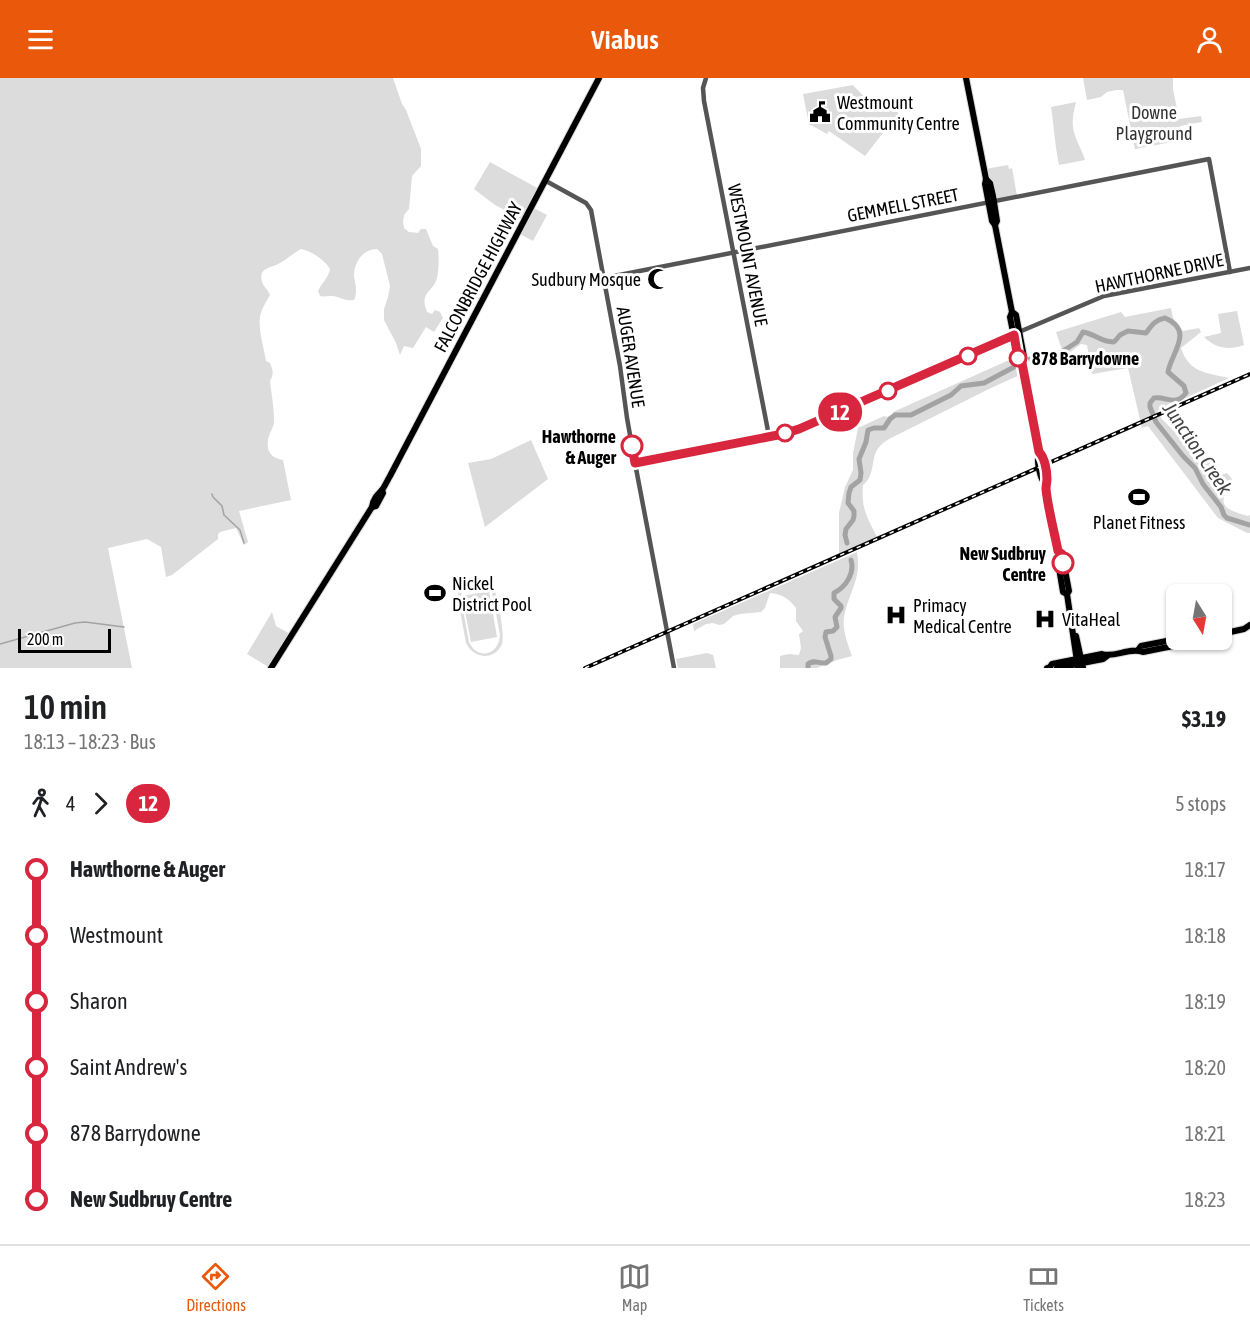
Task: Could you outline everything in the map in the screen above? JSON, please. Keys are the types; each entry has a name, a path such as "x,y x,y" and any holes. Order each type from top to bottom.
{"main road":[{"name":"FALCONBRIDGE HIGHWAY","path":"271,668 372,507 376,506 383,493 382,490 599,78"},
{"path":"966,78 986,179 990,183 991,201 997,221 995,225 1012,312 1010,317 1024,357 1022,363 1039,452 1043,456 1045,465 1046,486 1058,551 1062,554 1066,574 1069,591 1067,594 1079,663"},
{"path":"1232,632 1248,629"},
{"path":"1073,633 1076,634 1079,663"},
{"path":"1062,662 1070,655 1073,633"},
{"path":"1057,668 1138,650 1143,652 1166,647"},
{"path":"1079,649 1086,655 1094,656"},
{"path":"1049,668 1052,664 1079,663 1094,656 1102,654 1107,656"}],"street":[{"name":"WESTMOUNT AVENUE","path":"706,78 703,93 769,436"},
{"name":"GEMMELL STREET","path":"604,278 1209,159 1230,272"},
{"name":"AUGER AVENUE","path":"546,181 586,203 590,208 674,668"},
{"name":"HAWTHORNE DRIVE","path":"635,463 804,428 1104,296 1250,268"}],"green space":[{"path":"0,78 393,78 421,149 421,166 412,176 409,209 404,215 403,222 404,228 409,232 418,233 421,229 426,229 433,246 438,249 437,278 424,300 427,312 432,314 435,310 440,312 443,318 434,332 426,327 413,348 404,346 400,355 384,320 384,309 390,286 382,254 377,249 368,251 358,261 354,271 356,291 354,300 320,296 318,291 330,269 321,259 305,250 301,249 262,273 262,282 270,295 261,314 260,322 266,361 270,363 272,370 270,381 274,425 269,436 268,449 272,455 283,460 291,500 239,511 248,542 244,545 236,528 220,532 218,539 172,575 166,577 161,547 147,539 108,548 132,668 0,668"},
{"name":"Downe Playground","path":"1083,78 1173,78 1179,119 1201,116 1202,122 1180,126 1183,140 1135,149 1123,90 1107,92 1101,97 1087,100"},
{"path":"853,85 873,103 898,112 898,119 886,129 865,156 829,131 827,134 809,124 803,94"},
{"path":"1076,102 1073,127 1085,160 1059,165 1051,107"},
{"path":"490,162 541,190 532,207 547,215 533,241 518,233 524,220 495,205 474,189"},
{"path":"1008,165 1009,169 1012,168 1017,196 994,201 985,169"},
{"path":"1171,308 1173,318 1183,331 1199,328 1201,332 1181,348 1189,363 1206,373 1229,378 1157,411 1194,452 1205,450 1215,477 1227,473 1232,479 1224,504 1232,511 1250,515 1250,533 1218,518 1148,426 1142,428 1128,368 1092,374 1087,345 1081,344 1065,359 1056,332 1121,312 1125,317"},
{"path":"1237,311 1244,345 1233,348 1223,347 1213,344 1204,337 1221,333 1218,314"},
{"path":"1018,356 1024,373 889,439 877,449 870,476 863,485 863,493 864,507 877,537 839,554 839,513 845,487 853,470 853,453 858,428 884,416 887,417 893,412"},
{"path":"531,440 548,479 485,527 468,463 491,459"},
{"path":"857,552 858,571 844,622 852,656 817,668 780,668 780,656 799,655 801,648 799,634 803,631 796,621 796,608 778,594 770,593 765,608 761,612 740,614 733,616 724,624 706,624 694,631 693,624"},
{"path":"476,577 490,583 499,605 503,639 498,650 489,656 478,655 466,643 458,599 462,584","holes":["476,580 486,584 492,592 500,635 496,647 492,651 482,653 473,648 469,642 461,595 464,586 469,582"]},
{"path":"489,591 497,637 471,642 462,596"},
{"path":"272,612 276,626 292,635 270,668 247,654"},
{"path":"707,653 713,655 716,668 678,668 676,659"}],"waterway":[{"name":"Junction Creek","path":"1063,351 1077,342 1083,332 1113,342 1128,331 1146,333 1154,323 1165,318 1174,323 1179,329 1180,336 1168,372 1184,386 1186,393 1174,400 1154,398 1150,407 1156,422 1195,468 1224,515 1250,525"},
{"name":"Junction Creek","path":"1030,359 1057,353"},
{"name":"Junction Creek","path":"847,543 846,529 854,516 854,511 848,503 849,493 851,487 860,480 859,459 868,430 884,428 895,415 911,415 951,395 961,386 984,383 1014,367"},
{"path":"212,494 222,506 224,515 240,530 244,543"},
{"name":"Junction Creek","path":"808,668 810,663 826,663 831,659 825,637 826,632 833,631 837,627 835,617 841,606 834,599 834,593 848,579 852,570 851,560"},
{"path":"0,644 75,623 85,622 124,627"}],"railway":[{"path":"585,668 1250,374"}],"bus line":[{"name":"12","path":"632,446 635,463 794,431 1014,335 1018,358 1022,363 1039,452 1043,456 1045,465 1050,509 1058,551 1062,554 1063,563"}],"place":[{"name":"Westmount Community Centre","path":"820,112"},
{"name":"Sudbury Mosque","path":"658,279"},
{"name":"878 Barrydowne","path":"1018,358"},
{"name":"Hawthorne & Auger","path":"632,446"},
{"name":"Planet Fitness","path":"1139,497"},
{"name":"New Sudbruy Centre","path":"1063,563"},
{"name":"Nickel District Pool","path":"435,593"},
{"name":"Primacy Medical Centre","path":"896,615"},
{"name":"VitaHeal","path":"1045,619"}]}
